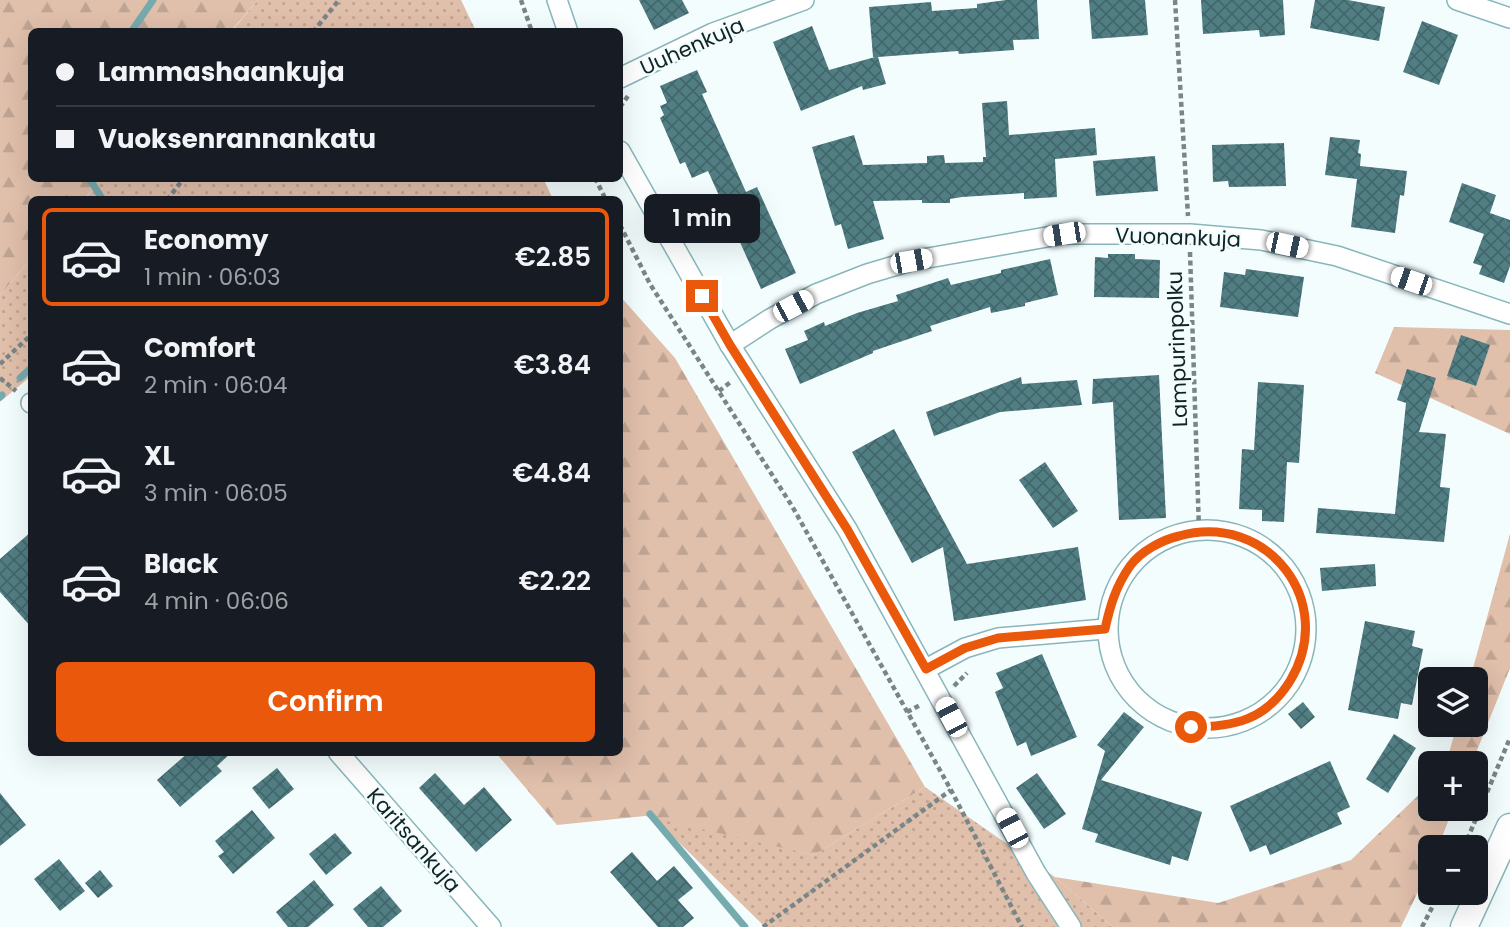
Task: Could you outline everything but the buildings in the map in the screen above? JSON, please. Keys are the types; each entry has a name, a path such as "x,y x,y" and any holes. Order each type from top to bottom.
{"street":[{"path":"557,0 567,28"},
{"name":"Uuhenkuja","path":"623,77 713,33 804,0"},
{"path":"1457,0 1510,18"},
{"path":"623,156 730,345 847,529 1036,873 1071,927"},
{"name":"Vuonankuja","path":"730,345 816,294 867,274 911,261 1064,234 1190,234 1261,240 1338,256 1510,314"},
{"path":"1199,530 1232,533 1263,547 1287,570 1302,600 1306,633 1299,666 1282,694 1256,716 1224,727 1191,727 1159,716 1133,695 1115,667 1105,629 1113,597 1132,564 1162,540 1199,530"},
{"path":"926,669 965,648 998,638 1105,629"},
{"name":"Karitsankuja","path":"341,756 491,927"},
{"path":"1464,927 1510,827"}],"path":[{"path":"316,28 339,0"},
{"path":"521,0 531,28"},
{"name":"Lampurinpolku","path":"1175,0 1190,234 1199,530"},
{"path":"170,196 181,182"},
{"path":"623,231 650,284 792,506 951,790 1022,927"},
{"path":"0,364 28,338"},
{"path":"1469,835 1510,738"},
{"path":"763,927 951,790"},
{"path":"1422,927 1433,905"}],"green space":[{"path":"0,0 258,0 234,28 28,28 28,182 99,182 87,196 28,196 28,262 0,295"},
{"path":"258,0 461,0 475,28 234,28"},
{"path":"99,182 545,182 552,196 87,196"},
{"path":"28,262 28,379 0,402 0,295"},
{"path":"623,299 675,358 925,787 814,855 645,816 557,825 499,756 623,756"},
{"path":"1394,327 1510,330 1510,434 1375,373"},
{"path":"1510,534 1510,668 1488,723 1488,667 1473,667"},
{"path":"1454,737 1482,737 1477,751 1449,751"},
{"path":"925,787 1055,877 1113,927 765,927 650,814 814,855"},
{"path":"1418,796 1418,821 1448,821 1443,835 1418,835 1418,892 1401,927 1113,927 1055,877 1218,903 1351,860"}],"waterway":[{"path":"134,28 153,0"},
{"path":"92,182 100,196"},
{"path":"20,378 28,371"},
{"path":"650,814 745,927"}],"route":[{"path":"702,296 730,345 847,529 926,669 965,648 998,638 1105,629 1113,597 1132,564 1162,540 1199,530 1232,533 1263,547 1287,570 1302,600 1306,633 1299,666 1282,694 1256,716 1224,727 1191,727"}]}
